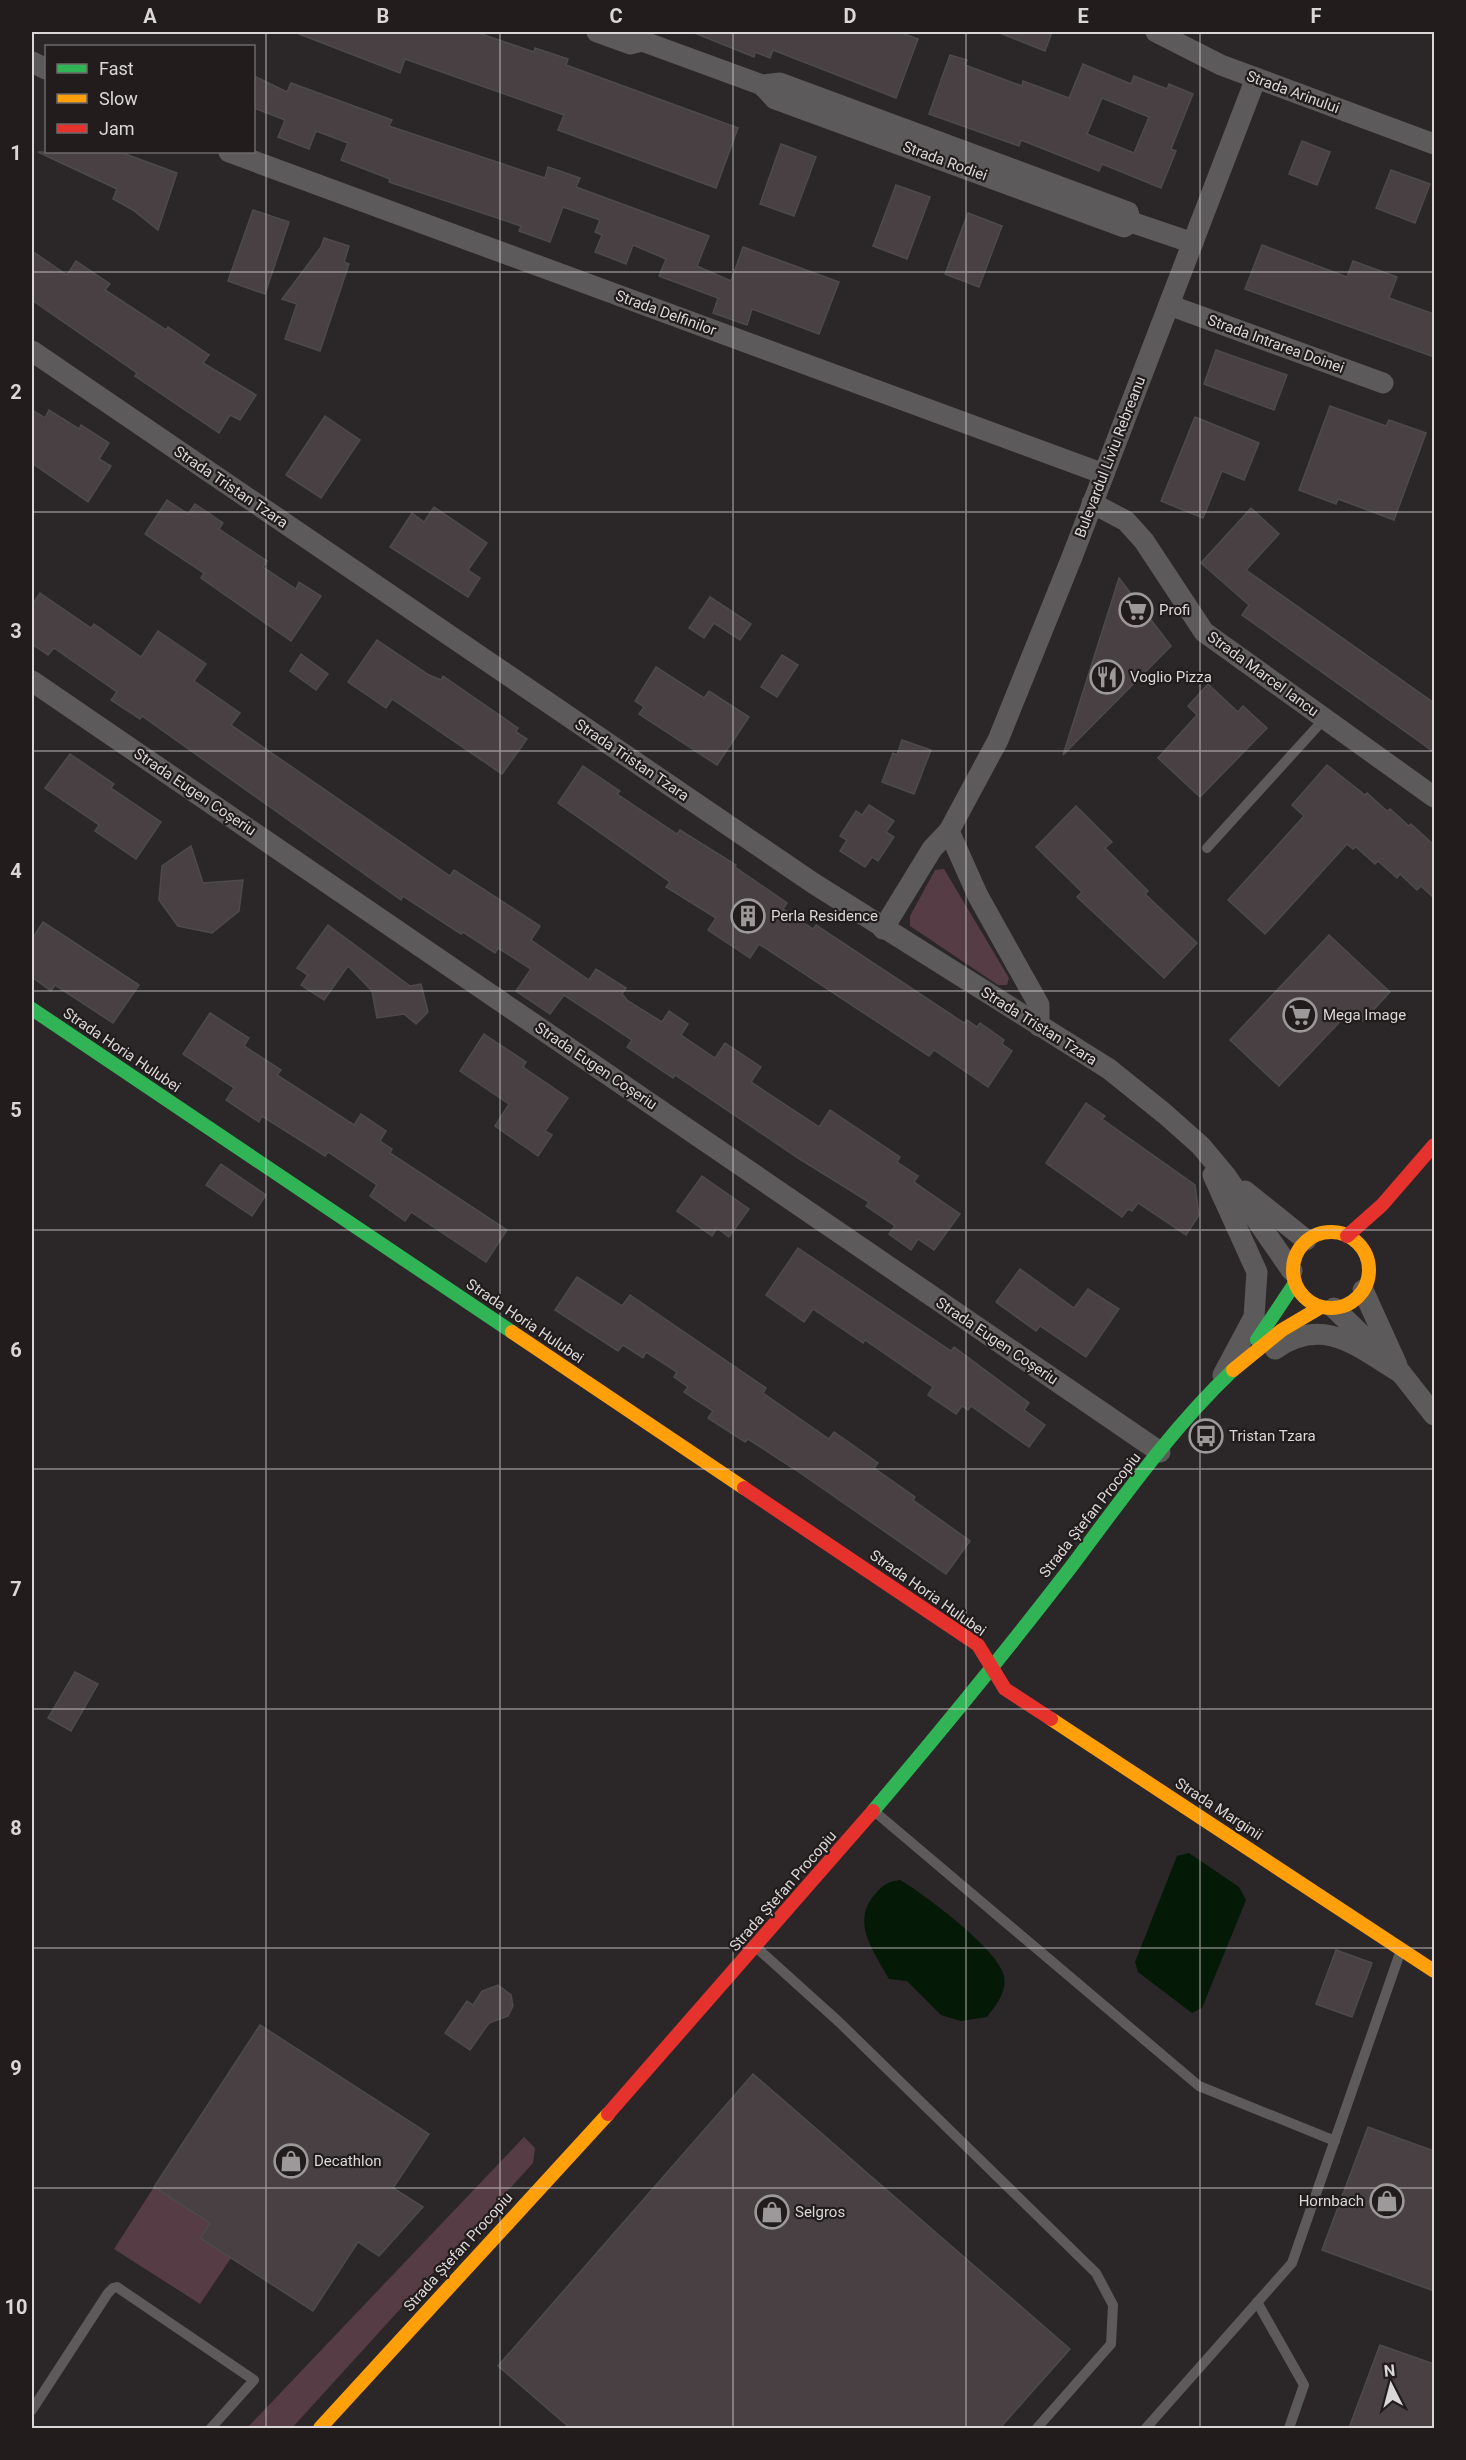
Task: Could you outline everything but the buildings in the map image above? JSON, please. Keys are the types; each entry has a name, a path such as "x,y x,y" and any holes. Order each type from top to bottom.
{"street":[{"name":"Strada Rodiei","path":"597,32 630,44 638,36 762,85 780,83 1128,212 1131,222 1192,243"},
{"name":"Strada Arinului","path":"1156,32 1221,65 1434,144"},
{"name":"Bulevardul Liviu Rebreanu","path":"883,929 932,849 949,831 998,740 1104,474 1256,78"},
{"name":"Strada Delfinilor","path":"232,153 1104,474"},
{"name":"Strada Intrarea Doinei","path":"1169,305 1383,383"},
{"name":"Strada Tristan Tzara","path":"32,351 883,929 1109,1069 1201,1146 1226,1176 1293,1277"},
{"name":"Strada Marcel Iancu","path":"1092,503 1126,521 1144,541 1204,632 1434,797"},
{"name":"Strada Eugen Coșeriu","path":"32,681 1160,1452"},
{"path":"949,831 978,896 1039,1005 1039,1026"},
{"name":"Strada Horia Hulubei","path":"32,1009 978,1645 993,1667"},
{"path":"1347,1236 1382,1205 1434,1145"},
{"path":"1201,1146 1257,1272 1254,1317 1236,1347 1220,1381"},
{"name":"Strada Tristan Tzara","path":"1226,1176 1306,1240"},
{"path":"1366,1255 1382,1205"},
{"path":"1327,1232 1347,1236 1355,1240 1366,1255 1369,1272 1363,1290 1346,1305 1327,1307 1309,1302 1293,1277 1299,1248 1306,1240 1327,1232"},
{"name":"Strada Ștefan Procopiu","path":"1248,1355 1293,1277"},
{"path":"1363,1290 1401,1373"},
{"path":"1327,1307 1401,1373 1434,1415"},
{"name":"Strada Ștefan Procopiu","path":"320,2428 757,1948 993,1667 1160,1452 1220,1381 1248,1355 1296,1320 1327,1307"},
{"path":"1220,1381 1287,1341 1308,1334 1328,1334 1348,1340 1401,1373"},
{"name":"Strada Marginii","path":"993,1667 1005,1689 1434,1971"}],"lane":[{"path":"1207,848 1325,718"},
{"path":"874,1811 1199,2086 1335,2141"},
{"path":"757,1948 839,2022 1096,2273 1113,2305 1111,2344 1037,2428"},
{"path":"1146,2428 1292,2263 1402,1949"},
{"path":"32,2410 112,2288 117,2287 254,2380 211,2428"},
{"path":"1257,2302 1304,2385 1289,2428"}],"shaded area":[{"path":"944,869 1009,978 1007,985 998,985 910,926 910,916 935,870"},
{"path":"1189,1853 1239,1887 1246,1900 1202,2008 1192,2013 1138,1972 1135,1962 1177,1856"},
{"path":"900,1880 926,1897 959,1924 989,1952 999,1965 1004,1976 1004,1988 987,2017 961,2021 941,2015 907,1981 889,1979 867,1936 864,1925 865,1914 868,1904 879,1890 886,1884"},
{"path":"524,2137 535,2148 533,2163 292,2428 247,2428"},
{"path":"154,2187 210,2223 200,2238 231,2258 200,2304 114,2249"}],"traffic: fast":[{"path":"32,1009 512,1332"},
{"path":"1257,1340 1295,1283"},
{"path":"873,1811 1023,1629 1168,1440 1233,1370"}],"traffic: slow":[{"path":"1331,1232 1346,1235 1358,1243 1366,1255 1369,1270 1366,1285 1358,1297 1346,1305 1331,1308 1316,1305 1304,1297 1296,1285 1293,1270 1296,1255 1304,1243 1316,1235 1331,1232"},
{"path":"1233,1370 1282,1330 1321,1307"},
{"path":"512,1332 744,1488"},
{"path":"1051,1719 1434,1971"},
{"path":"320,2428 608,2114"}],"traffic: jam":[{"path":"1347,1236 1382,1205 1434,1145"},
{"path":"744,1488 978,1645 1005,1689 1051,1719"},
{"path":"608,2114 873,1811"}],"place":[{"name":"Profi","path":"1136,610"},
{"name":"Voglio Pizza","path":"1107,677"},
{"name":"Perla Residence","path":"748,916"},
{"name":"Mega Image","path":"1300,1015"},
{"name":"Tristan Tzara","path":"1206,1436"},
{"name":"Decathlon","path":"291,2161"},
{"name":"Hornbach","path":"1387,2201"},
{"name":"Selgros","path":"772,2212"}]}
